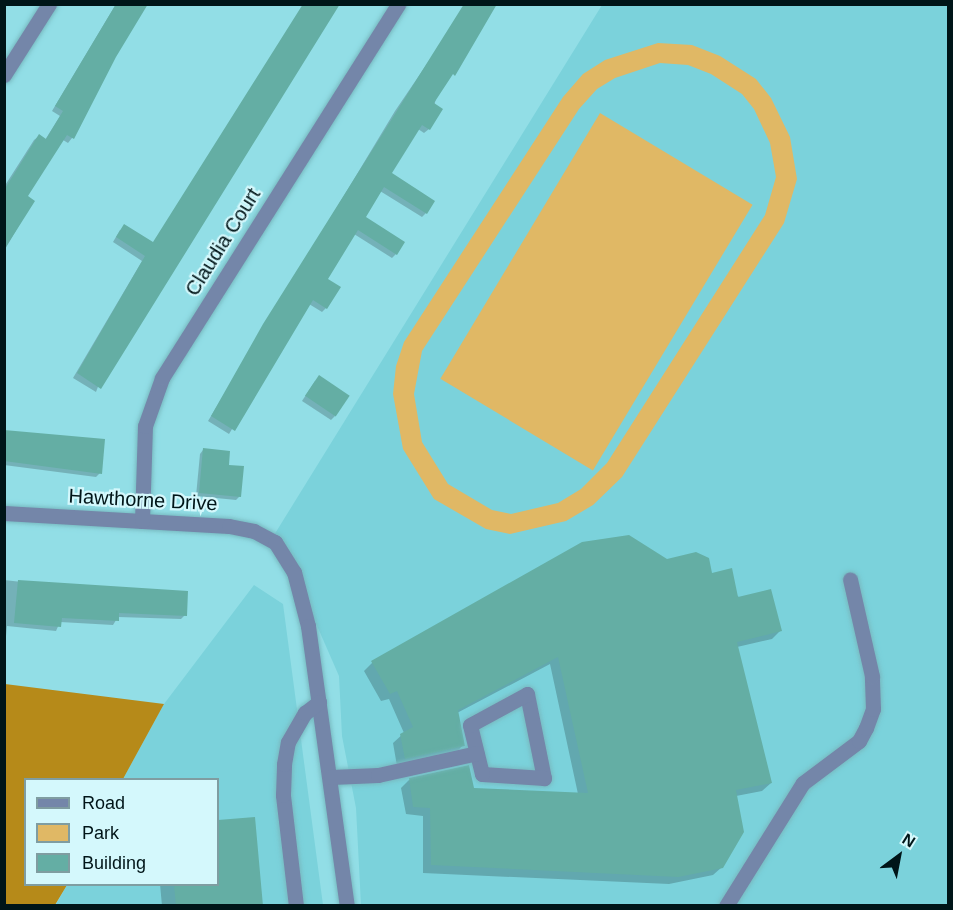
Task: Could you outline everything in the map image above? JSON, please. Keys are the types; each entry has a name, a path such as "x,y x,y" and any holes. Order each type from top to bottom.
{"street":[{"path":"4,75 49,4"},
{"name":"Claudia Court","path":"142,521 145,426 162,378 398,4"},
{"name":"Hawthorne Drive","path":"4,513 229,526 254,531 275,542 300,589 320,702"},
{"path":"726,906 803,783 859,741 866,728 873,709 872,676 850,579"},
{"path":"527,694 544,778 482,774 477,753 470,725 527,694"},
{"path":"296,906 283,795 284,765 288,742 305,713 320,702 347,906"},
{"path":"331,777 378,775 477,753"}],"shaded area":[{"path":"602,5 948,5 948,905 361,905 356,808 342,736 339,676 283,548 271,540"},
{"path":"254,585 283,604 323,905 55,906 66,886 219,886 219,778 124,778 164,704"},
{"path":"5,684 164,704 124,778 24,778 24,886 66,886 55,905 5,905"}],"green space":[{"path":"658,43 692,45 720,56 756,79 771,98 790,137 797,179 784,223 622,477 593,505 566,521 510,534 486,529 434,499 403,449 393,394 396,366 404,342 563,97 583,74 605,60","holes":["660,63 688,65 711,74 742,94 754,109 770,143 776,177 765,215 607,463 581,489 558,503 511,514 492,510 448,484 422,442 414,394 422,351 579,109 597,89 615,78"]},
{"path":"600,113 753,205 593,470 440,379"}],"building":[{"path":"116,4 148,4 116,57 74,139 67,135 28,196 35,201 4,250 4,190 39,134 46,139 63,111 55,106"},
{"path":"303,4 340,4 101,389 77,373 145,256 116,237 124,224 153,242"},
{"path":"464,4 497,4 455,76 453,74 434,103 443,109 430,130 422,125 392,173 435,201 427,214 384,187 366,217 405,242 397,255 358,230 328,279 341,287 327,309 313,300 235,431 211,416 263,324"},
{"path":"319,375 350,396 336,416 305,396"},
{"path":"4,430 105,439 102,474 4,461"},
{"path":"203,448 230,451 229,465 244,466 241,497 199,493"},
{"path":"629,535 667,559 696,552 709,558 712,573 732,568 738,597 771,589 782,631 737,642 772,783 736,790 744,832 723,868 678,877 431,865 430,808 413,807 409,778 469,765 474,788 588,793 558,657 458,710 465,746 405,759 400,734 413,727 397,691 390,694 371,661 582,542"},
{"path":"18,580 188,591 187,616 119,613 119,621 62,618 61,627 14,623"},
{"path":"255,817 263,906 176,906 174,886 219,886 219,820"}]}
